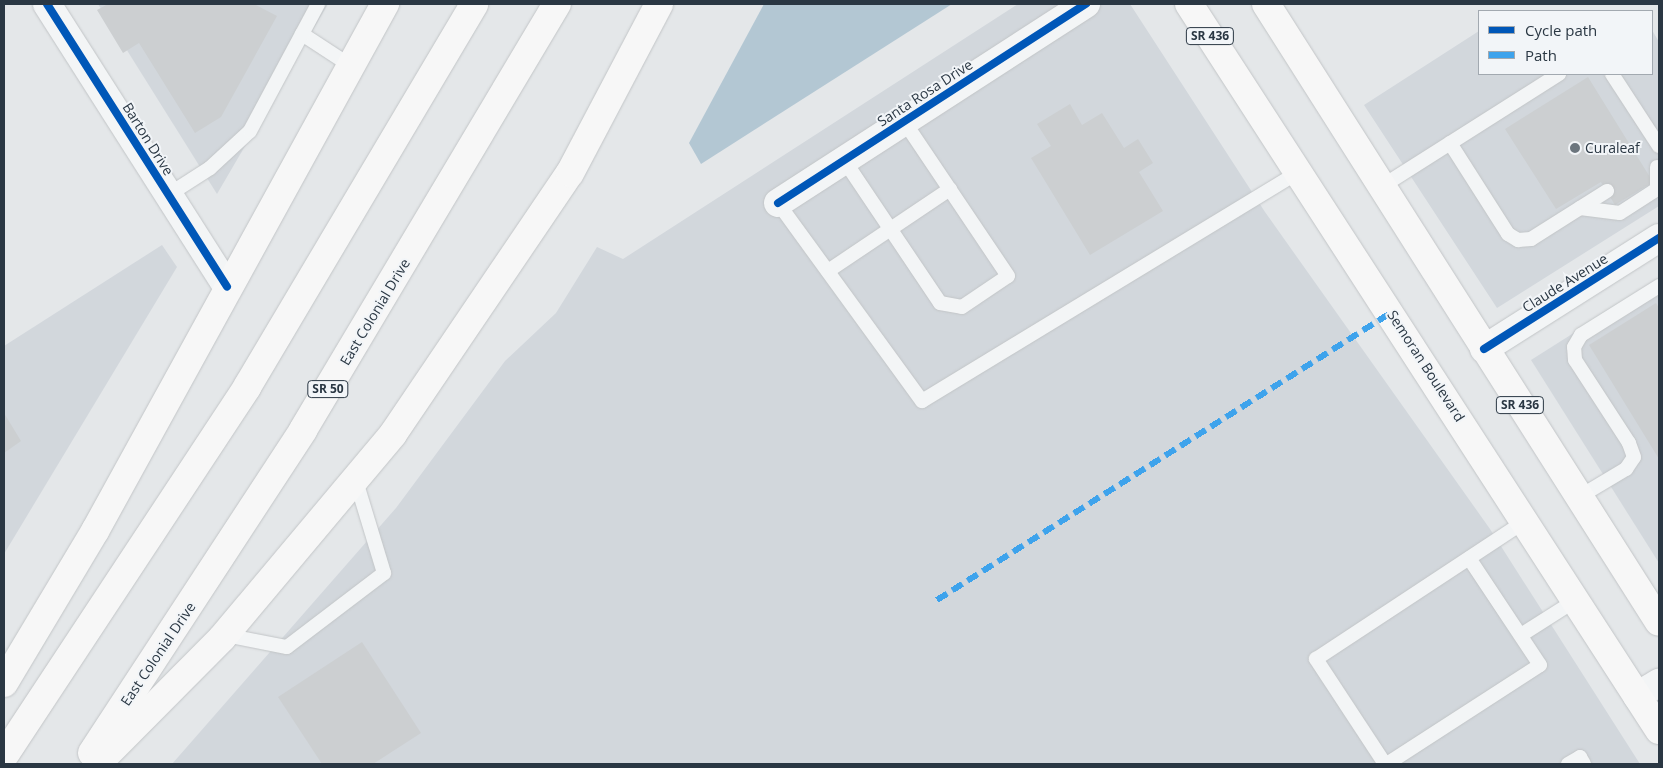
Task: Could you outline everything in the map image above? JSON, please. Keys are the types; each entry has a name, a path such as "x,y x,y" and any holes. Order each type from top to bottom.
{"main road":[{"path":"4,683 95,531 227,287 385,4"},
{"path":"4,756 247,387 474,4"},
{"name":"East Colonial Drive","path":"84,764 303,430 557,4"},
{"path":"97,764 225,635 356,481 463,337 570,173 659,4"},
{"name":"Semoran Boulevard","path":"1189,4 1300,172 1576,600 1648,690 1659,730"},
{"name":"SR 436","path":"1266,4 1659,622"}],"street":[{"name":"Barton Drive","path":"47,4 227,287"},
{"name":"Santa Rosa Drive","path":"778,203 1086,4"},
{"name":"Claude Avenue","path":"1484,349 1659,238"}],"lane":[{"path":"168,195 210,168 250,130 318,4"},
{"path":"302,34 351,66"},
{"path":"1381,187 1557,75"},
{"path":"1613,75 1659,146"},
{"path":"844,160 940,302 962,307 1008,276 904,121"},
{"path":"1450,143 1508,234 1518,240 1531,239 1607,191"},
{"path":"1580,208 1620,213 1657,189 1653,167"},
{"path":"778,203 922,400 1300,172"},
{"path":"828,270 950,190"},
{"path":"1579,497 1626,469 1634,457 1629,443 1575,360 1574,346 1581,335 1659,286"},
{"path":"225,635 287,647 384,573 356,481"},
{"path":"1469,558 1540,665 1386,764 1316,659 1525,521"},
{"path":"1520,635 1576,600"},
{"path":"1568,764 1580,757 1584,764"}],"shaded area":[{"path":"98,4 328,4 217,194"},
{"path":"1018,4 1130,4 1265,212 1490,529 1640,764 172,764 396,508 505,361 556,313 597,247 623,259"},
{"path":"1478,32 1478,75 1653,75 1653,32 1659,42 1659,206 1497,308 1364,105"},
{"path":"162,245 177,267 4,554 4,346"},
{"path":"1659,279 1659,563 1531,360"}],"water":[{"path":"764,4 952,4 701,164 689,143"}],"building":[{"path":"108,4 254,4 277,16 221,117 195,133 139,43 123,53 97,10"},
{"name":"Curaleaf","path":"1588,77 1653,182 1615,205 1601,182 1556,209 1505,129"},
{"path":"1070,104 1082,125 1102,113 1124,148 1138,139 1153,163 1139,172 1163,211 1090,255 1031,158 1051,146 1037,124"},
{"path":"1656,303 1659,308 1659,459 1589,345"},
{"path":"4,413 21,441 4,453"},
{"path":"362,642 421,733 373,764 322,764 278,697"}],"marked path":[{"path":"937,600 1392,312"}],"cycle path":[{"path":"47,4 227,287"},
{"path":"778,203 1086,4"},
{"path":"1484,349 1659,238"}],"place":[{"name":"Curaleaf","path":"1575,148"}]}
